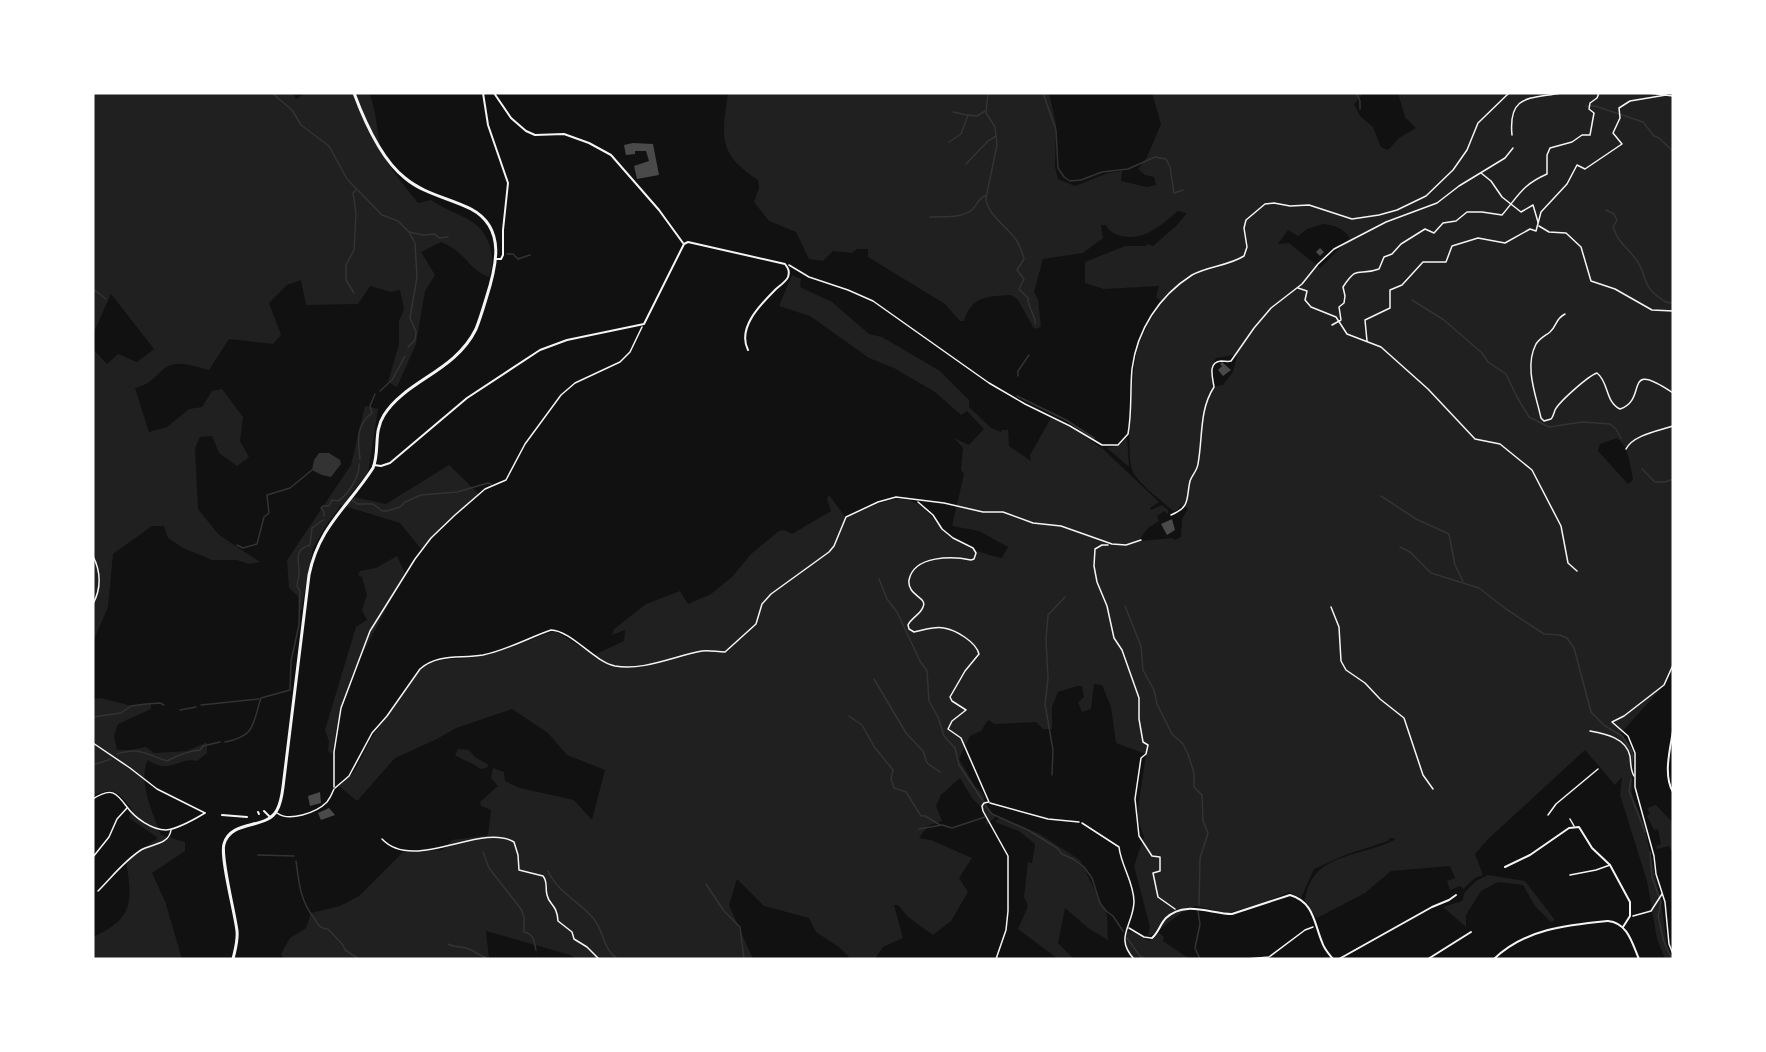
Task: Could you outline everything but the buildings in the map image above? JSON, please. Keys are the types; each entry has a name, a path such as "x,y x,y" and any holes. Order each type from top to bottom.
{"street":[{"path":"233,959 237,936 225,867 224,842 236,830 270,818 276,812 281,799 309,575 314,552 330,523 374,465 378,428 388,410 399,399 452,360 472,335 479,322 495,269 496,259 492,234 487,223 469,208 413,184 393,168 365,120 354,93"},
{"path":"483,93 488,125 508,183 503,255 501,259 496,259"},
{"path":"494,93 511,118 531,134 564,134 589,143 611,155 659,210 684,244"},
{"path":"374,465 381,466 390,463 467,398 548,346 644,324 684,244 691,242 785,264 789,272 787,279 766,300 746,327 744,337 748,350"},
{"path":"1673,731 1668,775 1669,785 1673,792"},
{"path":"264,811 270,818"},
{"path":"222,816 247,817"},
{"path":"1505,867 1530,855 1574,826 1581,828 1592,848 1610,865 1630,902 1630,916 1623,927"},
{"path":"1152,938 1168,916 1179,911 1196,908 1232,914 1290,895 1302,900 1311,910 1322,942 1333,959"},
{"path":"1339,959 1456,895"},
{"path":"1494,959 1516,943 1548,929 1608,921 1623,927 1639,959"},
{"path":"1428,959 1471,932"}],"lane":[{"path":"276,812 287,818 310,812 327,802 334,789"},
{"path":"1570,819 1574,826"},
{"path":"1082,823 1119,847 1134,891 1134,905 1123,939 1134,959"},
{"path":"1570,875 1610,865"},
{"path":"1128,927 1144,937 1152,938"}],"path":[{"path":"785,264 791,265 809,277 873,301 989,383 1102,445 1108,447 1118,445 1128,434 1132,369 1136,351 1150,317 1163,299 1194,274 1233,262 1244,256 1247,247 1245,224 1250,215 1265,204 1274,203 1309,206 1352,219 1379,215 1416,202 1445,180 1467,150 1478,123 1509,93"},
{"path":"1512,135 1511,119 1517,105 1532,96 1561,93"},
{"path":"1339,322 1341,320 1339,307 1344,303 1345,296 1343,287 1359,270 1371,272 1380,269 1384,257 1392,254 1401,244 1425,229 1434,233 1443,224 1456,221 1467,213 1482,212 1502,215 1518,192 1535,179 1547,174 1547,155 1550,148 1582,135 1590,135 1594,113 1589,109 1590,103 1597,98 1599,93"},
{"path":"1649,93 1673,96"},
{"path":"1367,341 1365,320 1390,308 1390,290 1402,285 1422,262 1446,262 1452,246 1478,238 1505,243 1530,229 1536,231 1541,212 1567,184 1577,165 1585,169 1622,144 1613,133 1620,118 1619,108 1630,101 1665,94"},
{"path":"1171,515 1179,512 1185,506 1190,482 1197,470 1205,403 1214,387 1211,371 1214,365 1220,361 1231,361 1271,308 1297,287 1334,249 1386,222 1437,203 1459,186 1505,158 1513,148"},
{"path":"1481,173 1491,181 1502,197 1521,212 1533,205 1538,225 1549,232 1566,233 1581,247 1591,281 1615,289 1652,310 1673,311"},
{"path":"1297,287 1307,291 1305,300 1311,307 1336,317 1347,334 1381,347 1428,389 1475,439 1500,444 1532,470 1561,526 1568,563 1577,571"},
{"path":"1564,314 1556,321 1551,331 1536,344 1533,354 1531,376 1541,418 1544,421 1551,419 1556,408 1575,388 1597,373 1601,376 1611,402 1620,409 1628,404 1638,384 1647,378 1673,393"},
{"path":"1332,325 1339,322"},
{"path":"334,789 333,758 341,708 370,631 415,559 431,538 454,515 485,489 506,480 525,444 561,395 575,384 614,366 628,355 644,324"},
{"path":"1626,449 1629,443 1642,436 1673,426"},
{"path":"334,789 350,776 372,733 426,663 438,658 484,654 551,630 562,633 609,664 620,666 652,663 700,651 725,652 756,624 760,609 771,594 829,552 834,546 846,517 888,498 944,503 983,512 1003,512 1033,523 1061,526 1112,544"},
{"path":"917,501 933,515 942,529 953,538 973,548 976,553 975,559 952,556 940,558 920,565 913,571 909,579 912,594 922,599 924,603 923,608 908,625 909,629 914,632 933,627 945,628 960,635 979,651 950,697 952,701 966,710 952,721 948,729 961,738 989,802"},
{"path":"1141,540 1126,545 1102,545 1095,549 1094,566 1097,582 1107,606 1114,638 1122,650 1133,677 1139,698 1139,719 1143,742 1148,745 1146,754 1141,758 1134,799 1139,837 1152,856 1160,857 1160,871 1153,873 1158,897 1179,911"},
{"path":"93,556 99,568 100,581 93,604"},
{"path":"1331,607 1339,627 1341,661 1346,670 1365,683 1380,699 1404,718 1423,775 1433,789"},
{"path":"1672,667 1664,685 1612,723 1628,736 1633,745 1636,795 1648,828 1656,874 1662,893 1669,944 1673,954"},
{"path":"1590,731 1613,736 1627,749 1635,776"},
{"path":"93,743 157,789 205,813 171,829 158,829 127,808 123,799 113,792 93,799"},
{"path":"1548,814 1556,804 1598,769"},
{"path":"996,959 1006,930 1008,862 1005,848 982,806 989,802 1048,819 1072,820 1082,823"},
{"path":"93,856 109,837 121,814 127,808"},
{"path":"99,891 129,859 142,849 169,837 171,829"},
{"path":"382,839 389,847 398,850 440,849 488,838 511,839 518,855 519,870 543,876 546,880 547,897 557,909 558,921 572,932 574,939 587,947 599,959"},
{"path":"1630,916 1651,911 1662,893"},
{"path":"1247,959 1269,957 1305,930 1317,926"}],"shaded area":[{"path":"93,93 293,93 296,99 306,93 369,93 374,107 381,148 397,177 418,203 431,200 480,228 489,244 492,260 489,277 474,268 453,248 441,242 421,252 435,275 425,291 416,344 397,387 388,382 399,344 399,321 404,309 400,290 391,292 370,286 358,304 306,305 301,280 287,285 269,303 281,335 273,344 229,339 209,370 185,364 171,365 148,383 135,388 149,432 167,427 189,409 202,407 212,391 222,389 243,417 240,441 249,457 237,466 219,453 212,436 200,437 195,448 198,509 219,535 260,562 249,564 237,560 212,560 183,548 168,538 164,526 152,526 113,554 108,607 93,642 93,349 107,364 118,354 137,362 154,349 111,294 93,334"},
{"path":"728,93 1049,93 1056,124 1055,167 1058,179 1075,186 1108,173 1122,171 1121,181 1147,187 1156,185 1154,177 1145,175 1138,169 1147,157 1161,124 1152,93 1360,93 1362,95 1354,104 1360,116 1373,127 1381,147 1388,150 1399,138 1416,128 1405,117 1398,93 1556,93 1533,97 1562,93 1673,93 1673,667 1665,684 1621,733 1633,751 1632,794 1644,825 1661,902 1667,946 1673,959 1665,959 1657,939 1647,881 1620,795 1622,777 1615,785 1585,750 1487,840 1475,854 1483,875 1475,878 1463,889 1461,886 1450,890 1447,881 1455,878 1450,866 1391,871 1365,893 1317,918 1305,901 1309,885 1317,873 1327,864 1340,858 1396,839 1390,838 1388,841 1345,855 1314,869 1301,898 1289,892 1259,905 1227,913 1196,906 1181,913 1148,936 1150,927 1134,866 1144,837 1137,816 1146,754 1116,743 1111,707 1102,685 1094,684 1091,709 1082,712 1078,702 1084,697 1082,686 1058,692 1052,707 1052,729 1043,729 1036,722 995,724 988,720 981,731 970,736 959,759 975,786 983,794 988,809 996,817 986,825 986,815 960,778 941,795 936,806 942,821 928,826 919,838 931,840 972,858 959,878 968,892 951,921 933,935 908,917 898,905 894,905 903,938 883,947 875,959 851,959 839,947 816,932 809,918 764,906 737,879 729,905 753,959 576,959 570,955 486,931 489,959 284,959 281,954 290,938 306,928 311,913 340,906 359,896 403,852 443,850 452,840 488,835 491,810 481,806 480,802 498,786 491,778 493,768 504,772 505,781 520,788 574,800 592,820 605,770 567,755 548,733 512,709 456,728 395,758 357,801 339,786 354,772 372,737 420,670 431,663 491,654 555,631 594,655 624,641 625,630 612,635 614,629 646,604 680,591 688,604 711,594 732,577 751,554 779,531 784,530 792,534 831,511 827,499 829,495 846,518 885,501 908,500 922,507 944,531 962,544 1002,558 1008,547 979,531 952,526 964,474 961,470 963,448 954,438 969,445 984,429 967,411 961,415 935,392 894,368 869,358 810,316 779,306 792,275 801,279 800,287 832,302 869,334 882,337 940,371 969,400 969,407 991,428 1001,432 1008,430 1009,446 1031,461 1030,455 1051,418 1075,430 1103,449 1159,502 1150,508 1151,510 1162,505 1168,510 1168,515 1165,511 1157,516 1159,521 1148,528 1140,539 1141,541 1172,538 1175,540 1181,537 1182,519 1188,509 1185,506 1181,509 1182,504 1176,511 1173,511 1141,482 1133,472 1131,464 1130,416 1136,356 1143,335 1162,302 1156,297 1159,286 1104,289 1085,283 1085,262 1125,246 1146,246 1147,244 1153,246 1187,213 1178,211 1152,231 1138,236 1118,235 1106,225 1101,225 1103,238 1083,253 1043,259 1034,292 1038,300 1041,327 1034,329 1018,300 1011,295 988,297 976,302 964,321 960,321 945,304 868,257 868,249 857,249 852,253 833,251 823,261 809,259 796,232 769,221 754,202 759,188 758,180 735,161 725,143 724,121","holes":["1323,224 1338,228 1350,238 1320,268 1289,243 1278,244 1288,230 1298,236 1307,229","1234,355 1237,357 1233,372 1223,385 1213,387 1212,369 1216,358","1617,438 1621,442 1628,457 1633,480 1628,484 1598,451 1600,444"]},
{"path":"365,406 378,409 368,473 349,496 386,504 449,465 479,494 445,523 422,550 400,523 341,505 313,548 301,611 298,596 289,588 287,560 351,465"},
{"path":"1127,438 1129,467 1107,448 1120,445"},
{"path":"319,453 329,453 340,460 341,464 331,477 312,470 314,460"},
{"path":"397,556 405,573 355,668 341,707 332,754 328,751 329,741 325,730 356,627 367,620 362,610 367,595 362,577 358,575 360,571 376,568"},
{"path":"101,698 132,706 151,703 151,709 118,724 114,736 117,750 146,747 154,753 187,751 207,742 207,753 197,761 191,760 162,766 148,760 145,768 145,788 161,835 185,842 185,851 152,873 165,901 182,959 93,959 93,937 117,923 128,907 129,887 126,860 158,838 129,818 132,809 116,792 106,791 93,796 93,699"},
{"path":"458,749 469,750 475,757 489,765 480,769 455,755"},
{"path":"1656,805 1673,823 1673,854 1669,846 1657,849 1656,846 1661,844 1658,829 1654,830 1647,816 1650,814 1647,808"},
{"path":"999,818 1038,833 1080,860 1107,915 1108,940 1088,928 1065,908 1058,943 1073,958 1058,959 1018,929 1028,906 1024,897 1028,862 1032,863 1035,844 1019,831 995,822"},
{"path":"1488,875 1525,881 1555,920 1551,922 1535,906 1523,885 1498,882 1481,891 1466,915 1466,927 1443,907 1462,901 1465,892 1476,881"},
{"path":"1127,932 1133,932 1149,941 1159,933 1164,937 1163,941 1185,956 1195,959 1134,959 1125,946 1124,940"}],"waterway":[{"path":"272,93 292,110 301,125 329,146 347,179 382,215 398,221 409,232 415,243 417,277 410,318 416,332 415,340 408,347"},
{"path":"988,93 986,113 995,127 997,145 986,198 987,204 1016,239 1021,250 1024,259 1017,270 1024,279 1019,289 1028,298 1035,324"},
{"path":"1043,93 1056,130 1058,168 1064,177 1070,181 1081,180 1102,172 1128,169 1155,157 1166,159 1170,167 1174,193 1183,190"},
{"path":"1356,93 1360,101 1360,109"},
{"path":"1586,106 1595,106 1643,122 1654,136 1673,151"},
{"path":"949,142 961,134 968,115 977,116 985,111"},
{"path":"953,112 967,115"},
{"path":"966,164 988,141 996,136"},
{"path":"354,293 346,280 346,265 354,250 356,213 353,193 356,190"},
{"path":"930,217 952,216 969,212 986,195"},
{"path":"1606,210 1614,214 1617,220 1613,227 1615,233 1639,263 1649,288 1663,300 1673,303"},
{"path":"409,232 423,235 435,234 439,238 448,237"},
{"path":"507,254 513,254 518,259 530,255"},
{"path":"93,289 106,299"},
{"path":"1412,300 1444,320 1482,353 1488,362 1506,374 1529,417 1549,427 1582,422 1610,424 1621,438"},
{"path":"1018,376 1018,371 1029,355"},
{"path":"380,391 392,380 405,356"},
{"path":"360,459 360,429 372,413 370,406 375,394"},
{"path":"1017,396 1066,420 1094,438"},
{"path":"324,516 321,508 329,506 332,500 338,501 346,494 353,485 359,464"},
{"path":"1642,469 1655,482 1673,479"},
{"path":"237,545 243,548 257,544 264,517 269,513 267,495 290,488 312,470"},
{"path":"352,500 357,504 373,504 382,511 387,511 400,507 405,502 421,495 457,492 491,484"},
{"path":"1381,496 1416,519 1449,534 1455,565 1463,581"},
{"path":"225,742 248,733 261,698 290,690 291,661 299,625 298,557 301,550 310,545 312,528 323,520"},
{"path":"1400,547 1410,552 1431,573 1479,588 1544,634 1567,638 1574,648 1591,712 1605,726 1622,736 1633,755 1632,761"},
{"path":"879,579 887,599 897,612 927,671 929,701 938,717 944,736 955,748 959,765 983,801"},
{"path":"1052,775 1053,750 1045,704 1048,679 1046,639 1048,615 1065,597"},
{"path":"1125,606 1141,646 1143,670 1172,734 1183,744 1188,754 1194,773 1194,787 1202,795 1203,821 1208,833 1200,858 1199,905"},
{"path":"874,679 906,733 923,751 927,763 940,772"},
{"path":"201,705 259,699"},
{"path":"93,717 121,713 131,706 160,703 164,705"},
{"path":"180,710 196,707"},
{"path":"849,716 862,725 875,748 893,770 891,779 894,788 906,792 921,816 940,825"},
{"path":"117,754 138,751 167,761 200,750 203,746 220,742"},
{"path":"93,765 111,759"},
{"path":"1631,779 1629,791 1645,832"},
{"path":"985,805 992,814 1028,830 1084,867 1092,878 1100,903 1123,931"},
{"path":"919,829 942,825 952,828 985,817"},
{"path":"483,852 489,868 521,909 524,917 524,932 532,936 536,950"},
{"path":"1650,852 1652,877 1661,902 1658,916 1664,942 1672,959"},
{"path":"258,855 294,856"},
{"path":"296,861 301,891 309,911 319,926 328,929 345,950 359,959"},
{"path":"548,871 557,885 594,919 606,946 618,959"},
{"path":"706,884 724,911 740,927 744,959"},
{"path":"1198,911 1200,924 1195,948 1200,959"},
{"path":"1127,938 1140,956 1145,959"},
{"path":"448,944 469,949 488,959"}]}
